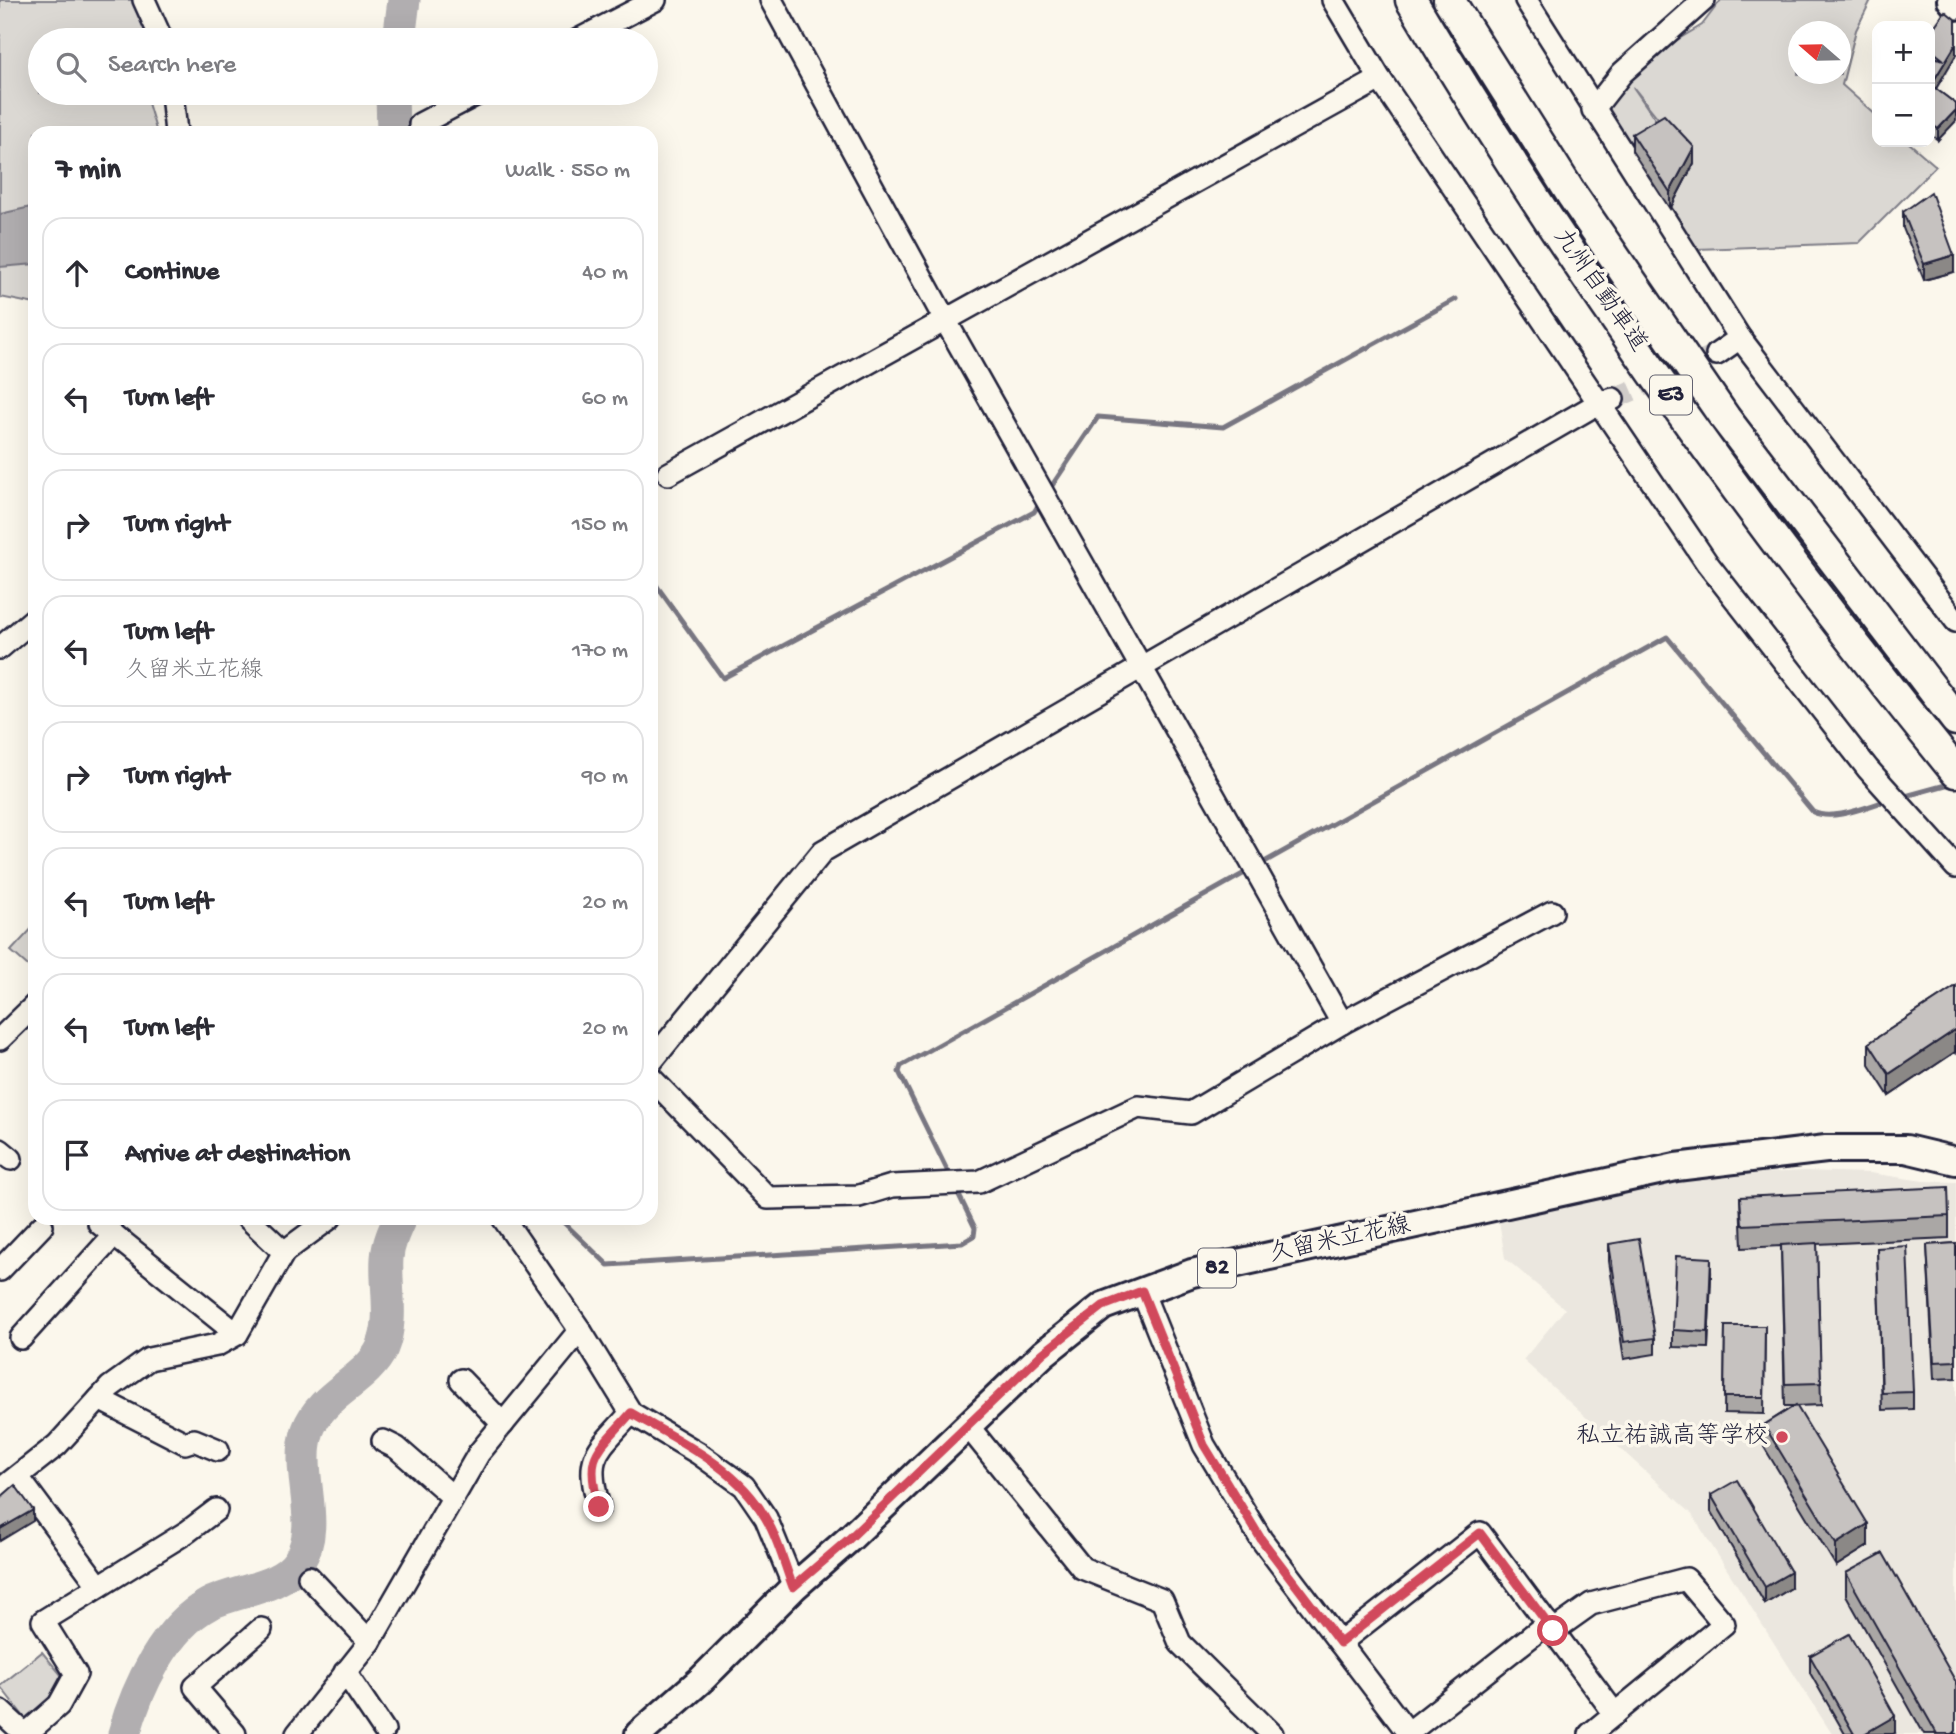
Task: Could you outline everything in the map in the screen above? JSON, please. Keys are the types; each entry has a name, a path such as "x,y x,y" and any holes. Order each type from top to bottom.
{"highway":[{"name":"九州自動車道","path":"1410,0 1546,215 1701,438 1899,702 1956,772"},
{"name":"九州自動車道","path":"1449,0 1572,195 1725,418 1956,719"}],"main road":[{"path":"1951,0 1956,6"},
{"name":"久留米立花線","path":"639,1734 702,1679 793,1587 849,1539 1043,1353 1103,1306 1192,1273 1676,1167 1826,1150 1906,1149 1956,1161"}],"street":[{"path":"144,0 157,28"},
{"path":"594,28 622,7 654,0"},
{"path":"771,0 944,318 1342,1023"},
{"path":"1332,0 1380,79 1605,401 1707,563 1868,769 1956,867"},
{"path":"1526,0 1593,110 1674,231 1740,338 1956,621"},
{"path":"1593,110 1622,73 1704,0"},
{"path":"668,474 944,318 1380,79"},
{"path":"173,105 175,126"},
{"path":"420,124 456,105"},
{"path":"1717,354 1740,338"},
{"path":"658,1053 823,851 1139,666 1605,401"},
{"path":"0,648 28,624"},
{"path":"658,1084 768,1198 859,1196 892,1186 979,1182 1138,1107 1191,1113 1342,1023 1552,912"},
{"path":"0,1039 28,1012"},
{"path":"256,1225 284,1251"},
{"path":"0,1490 57,1445 99,1399 149,1359 217,1346 237,1334 284,1251 320,1225"},
{"path":"508,1225 580,1330 631,1413 698,1453 744,1486 766,1518 793,1587"},
{"path":"0,1270 42,1226"},
{"path":"21,1338 106,1229 237,1334"},
{"path":"1142,1291 1204,1445 1261,1539 1408,1734 1550,1627 1591,1604 1686,1579 1724,1623 1590,1734"},
{"path":"297,1734 370,1642 479,1453 580,1330"},
{"path":"461,1380 503,1424"},
{"path":"99,1399 185,1443 194,1440 218,1450"},
{"path":"599,1507 591,1478 593,1457 631,1413"},
{"path":"968,1426 1082,1568 1162,1600 1180,1643 1272,1734"},
{"path":"383,1441 397,1448 453,1497"},
{"path":"18,1477 99,1586"},
{"path":"0,1711 26,1734 59,1705 76,1674 43,1621 187,1532 216,1510"},
{"path":"1340,1643 1480,1533 1615,1714"},
{"path":"309,1577 370,1642"},
{"path":"236,1734 195,1687 261,1629"},
{"path":"345,1672 384,1730"}],"shaded area":[{"path":"0,0 152,0 148,28 28,28 28,105 149,105 155,126 28,126 28,303 0,297"},
{"path":"1721,0 1871,0 1856,30 1851,50 1851,21 1788,21 1788,84 1842,84 1872,112 1872,147 1914,147 1936,166 1859,243 1697,249 1674,231 1670,209 1694,163 1633,87 1664,132 1632,151 1593,110 1622,73 1702,25"},
{"path":"28,208 28,265 0,267 0,214"},
{"path":"28,933 28,966 11,951"},
{"name":"私立祐誠高等学校","path":"1805,1171 1870,1173 1923,1181 1956,1182 1956,1734 1832,1734 1691,1513 1523,1360 1565,1309 1505,1258 1499,1221 1507,1212 1685,1177"},
{"path":"42,1652 63,1677 47,1701 25,1718 0,1686"}],"building":[{"path":"1945,11 1956,20 1956,44 1935,78 1935,57 1944,60 1935,53 1935,26"},
{"path":"1935,88 1956,104 1956,110 1938,129 1935,127"},
{"path":"1664,115 1694,147 1670,192 1632,134"},
{"path":"1931,192 1954,255 1924,264 1903,212"},
{"path":"1956,986 1956,1031 1889,1074 1869,1043"},
{"path":"1948,1187 1949,1216 1742,1225 1740,1197"},
{"path":"1639,1239 1655,1338 1624,1342 1609,1244"},
{"path":"1817,1243 1821,1383 1785,1384 1781,1245"},
{"path":"1956,1243 1956,1361 1934,1362 1927,1245"},
{"path":"1907,1246 1913,1392 1882,1393 1877,1248"},
{"path":"1676,1256 1711,1258 1708,1332 1673,1330"},
{"path":"1725,1326 1765,1326 1764,1397 1724,1397"},
{"path":"1796,1405 1868,1524 1836,1544 1764,1425"},
{"path":"1737,1480 1791,1572 1765,1587 1711,1495"},
{"path":"15,1485 33,1510 0,1529 0,1498"},
{"path":"1883,1553 1956,1682 1956,1731 1951,1734 1937,1734 1846,1573"},
{"path":"1849,1634 1895,1716 1864,1734 1854,1734 1810,1656"}],"waterway":[{"path":"400,28 404,0"},
{"path":"392,105 393,126"},
{"path":"1049,490 1098,417 1223,427 1456,299"},
{"path":"658,588 723,678 1034,512 1041,501"},
{"path":"1259,865 1667,637 1813,812 1821,815 1840,814 1889,800"},
{"path":"1902,797 1953,783"},
{"path":"951,1178 899,1072 901,1066 1250,870"},
{"path":"566,1225 608,1265 962,1243 974,1236 975,1228 955,1187"},
{"path":"124,1734 155,1660 166,1643 193,1614 220,1599 281,1578 299,1561 309,1530 304,1463 308,1430 323,1407 366,1370 382,1348 388,1326 388,1253 397,1225"}],"tunnel":[{"path":"1613,399 1717,354"}],"place":[{"name":"私立祐誠高等学校","path":"1782,1437"}],"route":[{"path":"599,1507 591,1478 593,1457 631,1413 698,1453 744,1486 766,1518 793,1587 849,1539 1043,1353 1103,1306 1142,1291 1204,1445 1261,1539 1340,1643 1480,1533 1553,1631"}]}
